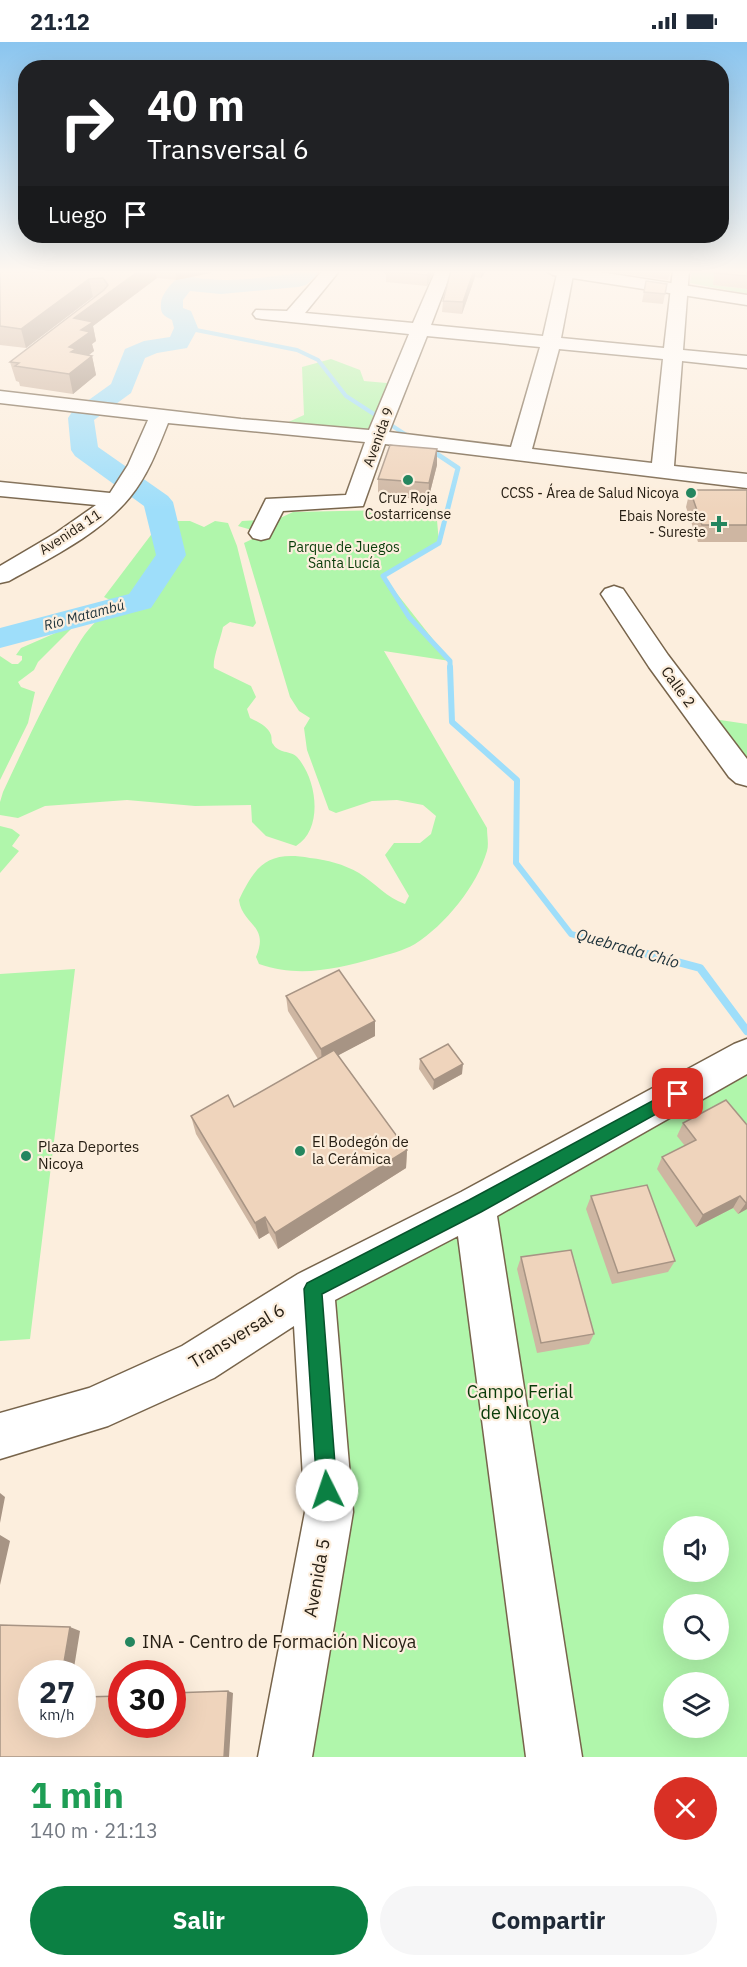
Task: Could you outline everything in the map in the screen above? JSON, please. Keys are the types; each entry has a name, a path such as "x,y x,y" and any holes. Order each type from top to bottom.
{"street":[{"name":"Avenida 9","path":"261,533 274,504 355,501 411,350"},
{"path":"520,454 549,350"},
{"path":"628,350 747,362"},
{"path":"663,472 672,350"},
{"path":"0,397 377,437 747,481"},
{"name":"Avenida 11","path":"0,576 98,516 124,489 144,455 161,414"},
{"path":"0,489 124,489"},
{"name":"Calle 2","path":"614,594 635,629 739,770 747,776"},
{"name":"Transversal 6","path":"0,1436 92,1410 198,1362 313,1289 475,1206 747,1055"},
{"path":"475,1206 555,1757"},
{"name":"Avenida 5","path":"285,1757 329,1512 313,1289"}],"green space":[{"path":"331,359 360,370 364,381 398,384 378,434 284,424 304,415 302,367"},
{"name":"Parque de Juegos Santa Lucía","path":"436,509 439,543 383,576 450,661 384,651 487,828 488,848 482,864 476,878 458,904 438,926 406,949 361,962 318,970 289,971 259,964 256,957 260,938 258,931 245,915 239,900 252,877 266,862 284,856 329,861 359,873 405,904 409,896 385,855 394,843 420,843 431,834 436,816 423,805 397,800 372,801 336,813 329,810 307,750 304,728 310,718 299,711 290,697 244,543 261,535 259,532 238,526 242,521 278,519 293,512"},
{"path":"190,521 204,527 215,521 228,523 237,546 256,623 253,627 230,622 223,627 215,654 214,668 251,686 256,697 247,709 250,718 268,729 275,747 291,753 304,766 313,790 314,816 305,838 296,846 266,836 252,822 251,805 195,806 127,800 45,806 18,818 0,815 3,792 49,696 81,640 112,601 104,597 157,527 161,523"},
{"path":"67,628 71,629 38,662 34,670 18,682 21,687 35,692 28,723 0,780 0,656 12,664 18,664 22,656 16,655 21,648"},
{"path":"700,717 747,724 747,776"},
{"path":"0,826 12,829 20,835 12,846 19,851 0,873"},
{"name":"Plaza Deportes Nicoya","path":"75,969 30,1339 0,1341 0,974"},
{"name":"Campo Ferial de Nicoya","path":"747,1049 747,1757 284,1757 329,1512 313,1289"}],"building":[{"path":"26,350 74,350 71,352 92,356 69,374 15,366 19,363 10,362"},
{"path":"390,445 437,449 429,483 378,479"},
{"path":"690,490 747,490 747,525 702,525"},
{"path":"339,970 375,1021 321,1049 286,996"},
{"path":"448,1044 463,1064 434,1080 420,1059"},
{"name":"El Bodegón de la Cerámica","path":"334,1050 407,1150 275,1233 265,1217 255,1223 191,1116 228,1095 234,1107"},
{"path":"726,1100 747,1125 747,1202 740,1196 703,1215 662,1157 696,1140 683,1123"},
{"path":"647,1185 675,1261 618,1273 591,1196"},
{"path":"571,1250 594,1334 541,1343 521,1257"},
{"path":"0,1625 70,1627 64,1660 18,1660 18,1738 96,1738 96,1697 108,1696 108,1738 186,1738 186,1692 228,1691 224,1757 0,1757"}],"waterway":[{"name":"Río Matambú","path":"0,638 140,601 171,555 158,502 85,450 81,418 122,388 134,354 143,350"},
{"name":"Quebrada Chío","path":"297,350 318,360 346,396 411,438"},
{"name":"Quebrada Chío","path":"431,450 458,468 439,543 383,576 409,617 450,661 450,667"},
{"name":"Quebrada Chío","path":"450,667 452,722 517,780 516,863 571,934 630,950"},
{"name":"Quebrada Chío","path":"625,948 700,968 747,1031"}],"place":[{"name":"Cruz Roja Costarricense","path":"408,480"},
{"name":"CCSS - Área de Salud Nicoya","path":"691,493"},
{"name":"Ebais Noreste - Sureste","path":"719,524"},
{"name":"El Bodegón de la Cerámica","path":"300,1151"},
{"name":"Plaza Deportes Nicoya","path":"26,1156"},
{"name":"INA - Centro de Formación Nicoya","path":"130,1642"}],"route":[{"path":"327,1490 313,1289 475,1206 678,1094"}]}
